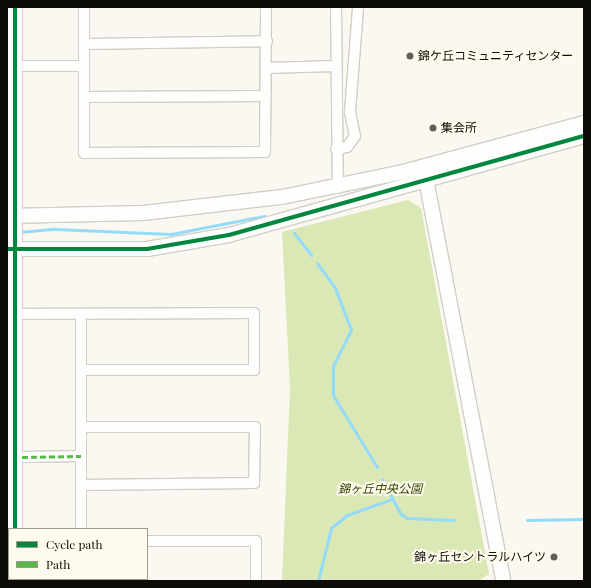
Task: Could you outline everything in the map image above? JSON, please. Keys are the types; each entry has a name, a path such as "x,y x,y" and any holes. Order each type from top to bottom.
{"street":[{"path":"15,7 15,66 11,151 12,247 10,314 15,528"},
{"path":"84,7 84,153 265,152 266,7"},
{"path":"336,7 336,149 338,188"},
{"path":"336,149 347,147 355,136 350,112 358,7"},
{"path":"84,44 266,41"},
{"path":"15,66 83,66"},
{"path":"266,68 336,66"},
{"path":"84,97 266,96"},
{"path":"12,247 147,249 222,237 584,123"},
{"path":"12,218 143,213 338,188 425,172 584,136"},
{"path":"425,172 503,581"},
{"path":"10,314 254,313 254,370 81,370"},
{"path":"81,314 81,528"},
{"path":"81,427 255,427 254,483 81,485"},
{"path":"22,457 81,456"},
{"path":"148,541 256,541 256,581"}],"green space":[{"name":"錦ヶ丘中央公園","path":"408,200 421,208 489,574 478,581 282,581 290,388 282,232"}],"waterway":[{"path":"19,232 55,229 171,234 264,216"},
{"path":"294,233 311,255"},
{"path":"317,263 335,288 351,330 333,366 333,395 377,467"},
{"path":"382,479 401,514 407,518 454,520"},
{"path":"318,581 331,528 347,515 392,499"},
{"path":"527,520 584,519"}],"marked path":[{"path":"22,457 81,456"}],"cycle path":[{"path":"15,7 15,528"},
{"path":"7,249 147,249 229,235 584,136"}],"place":[{"name":"錦ケ丘コミュニティセンター","path":"410,56"},
{"name":"集会所","path":"433,128"},
{"name":"錦ヶ丘セントラルハイツ","path":"554,557"}]}
